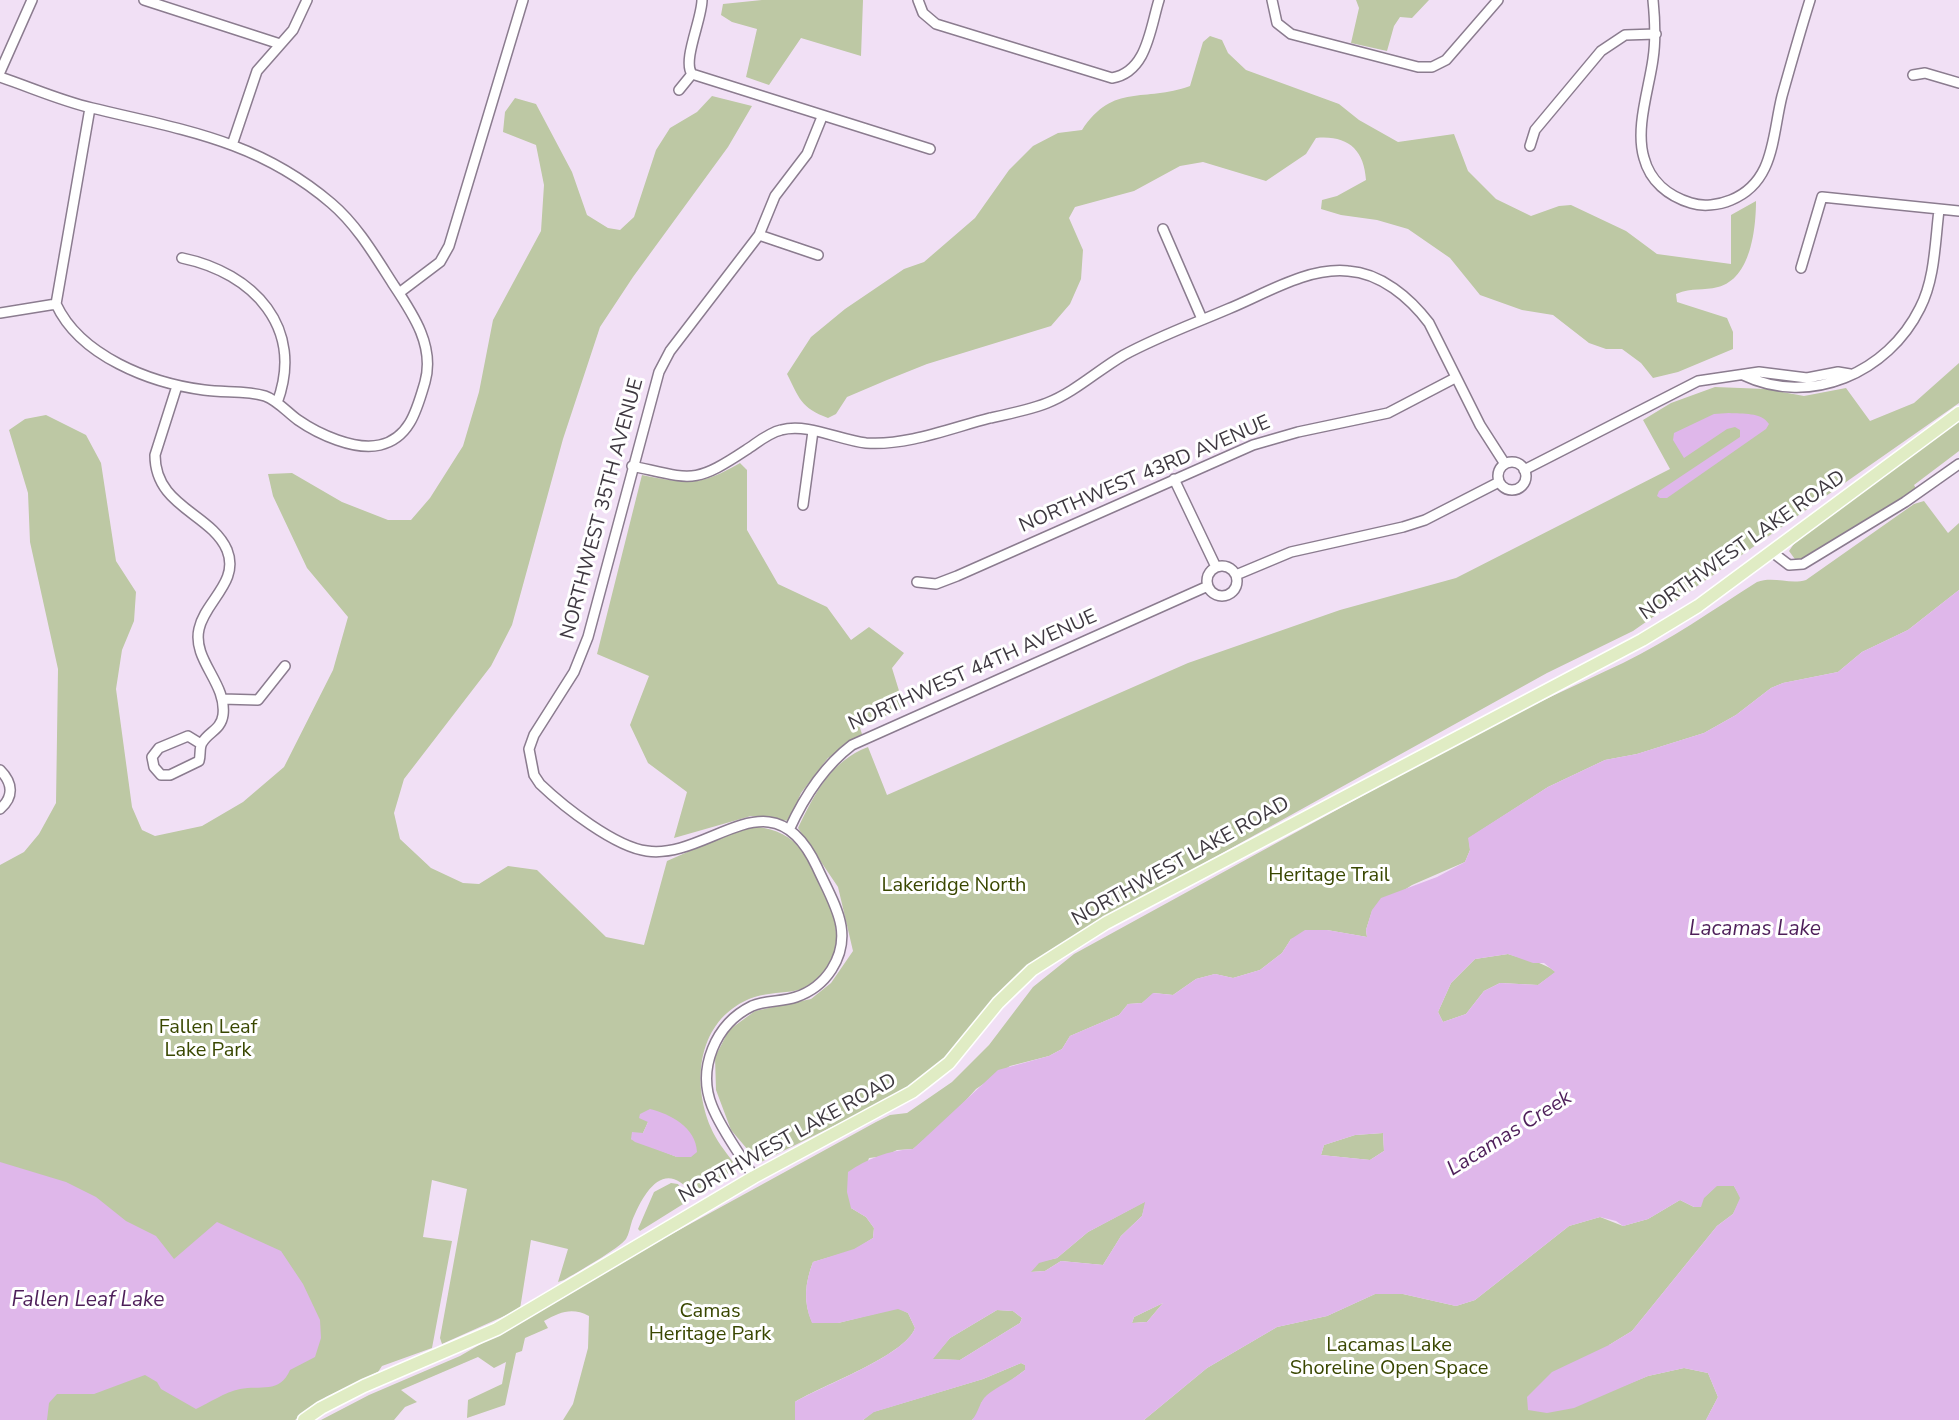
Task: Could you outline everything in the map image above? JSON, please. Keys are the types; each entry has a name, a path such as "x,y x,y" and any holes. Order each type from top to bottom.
{"main road":[{"name":"NORTHWEST LAKE ROAD","path":"304,1420 321,1408 364,1386 497,1329 754,1177 912,1092 933,1078 949,1063 1011,989 1063,948 1333,801 1642,640 1698,606 1959,413"}],"street":[{"path":"32,0 0,74 90,108 153,120 232,145 272,161 333,204 354,227 399,293 425,340 429,354 427,373 415,414 396,439 379,446 364,446 317,431 268,396 177,386 125,366 106,356 73,331 63,319 56,304 90,108"},
{"path":"144,0 173,4 280,44"},
{"path":"232,145 257,71 292,30 307,0"},
{"path":"399,293 440,262 449,246 523,0"},
{"path":"702,0 701,19 688,64 692,74 822,117 930,149"},
{"path":"918,1 923,13 936,24 1112,78 1129,73 1142,56 1159,0"},
{"path":"1272,0 1277,23 1291,34 1401,64 1432,67 1446,60 1498,0"},
{"path":"1653,0 1656,34 1642,134 1643,156 1657,183 1670,194 1693,204 1705,205 1724,203 1740,196 1751,189 1766,169 1810,0"},
{"path":"1530,146 1535,130 1600,51 1625,35 1656,34"},
{"path":"1913,75 1925,73 1959,83"},
{"path":"679,90 692,74"},
{"name":"NORTHWEST 35TH AVENUE","path":"789,830 769,824 749,823 735,825 675,850 654,852 640,850 615,839 548,792 540,784 532,767 529,749 534,735 574,672 588,637 654,384 664,362 759,236 775,196 807,154 822,117"},
{"path":"1802,268 1822,197 1959,211"},
{"path":"1524,470 1685,386 1723,376 1743,375 1760,384 1804,388 1840,382 1883,356 1898,342 1920,308 1930,280 1939,210"},
{"path":"1164,229 1202,319"},
{"path":"759,236 818,255"},
{"path":"182,258 206,263 248,286 275,320 284,343 287,362 284,385 277,404"},
{"path":"632,466 673,476 696,477 718,469 774,432 788,429 813,431 866,443 892,442 1031,408 1055,399 1124,356 1202,319 1300,278 1324,272 1349,271 1379,280 1396,289 1419,309 1429,324 1455,378 1505,464"},
{"path":"0,313 56,304"},
{"name":"NORTHWEST 43RD AVENUE","path":"917,582 936,584 1268,440 1388,412 1455,378"},
{"path":"177,386 155,455 155,463 162,486 222,543 229,557 226,582 206,612 198,636 201,654 222,699 221,723 201,744 200,758 194,764 170,775 156,772 152,757 159,748 188,736 201,744"},
{"path":"803,505 813,431"},
{"path":"1515,462 1524,470 1525,481 1518,488 1507,489 1499,482 1498,472 1505,464 1515,462"},
{"path":"1772,552 1789,565 1803,564 1905,502 1959,464"},
{"path":"1174,479 1216,567"},
{"path":"1236,575 1291,552 1425,520 1499,482"},
{"path":"1216,567 1229,567 1236,575 1235,588 1226,595 1215,594 1208,586 1208,574 1216,567"},
{"name":"NORTHWEST 44TH AVENUE","path":"789,830 820,776 829,764 852,745 1208,586"},
{"path":"222,699 258,700 285,666"},
{"path":"0,770 9,781 11,791 8,800 0,809"},
{"path":"754,1177 712,1105 707,1082 711,1053 720,1034 744,1011 759,1004 796,997 819,984 835,964 841,941 841,925 815,863 802,842 789,830"}],"green space":[{"path":"762,0 863,0 861,56 801,38 769,85 746,77 757,29 732,22 721,15 723,4"},
{"path":"1356,0 1429,0 1412,18 1400,17 1394,26 1387,51 1351,43 1359,8"},
{"path":"1210,36 1222,40 1228,53 1246,70 1339,104 1359,120 1398,142 1454,134 1468,171 1496,199 1531,216 1559,206 1571,205 1626,231 1657,254 1731,264 1731,215 1756,201 1753,238 1745,263 1738,274 1729,282 1718,287 1676,294 1677,302 1727,318 1733,332 1733,349 1678,372 1653,378 1641,363 1622,349 1606,349 1589,343 1553,315 1522,310 1480,295 1450,258 1408,229 1377,220 1341,215 1321,209 1322,200 1337,196 1366,180 1362,160 1352,146 1337,139 1316,138 1306,154 1266,181 1203,162 1180,166 1134,191 1075,207 1069,218 1083,250 1081,279 1070,304 1051,326 927,364 887,380 847,397 836,414 828,418 806,406 787,374 811,337 845,309 904,269 924,262 975,218 1009,170 1033,146 1058,133 1082,130 1094,115 1118,99 1173,91 1190,86 1203,42"},
{"name":"Fallen Leaf Lake Park","path":"712,96 752,106 728,147 633,277 600,327 563,439 512,625 491,666 404,779 394,813 400,839 431,868 463,883 479,884 508,866 537,870 606,937 644,945 667,861 744,827 773,830 787,836 798,846 816,872 831,906 835,924 834,958 827,971 810,986 749,999 732,1009 709,1037 703,1054 701,1091 711,1128 733,1162 729,1173 693,1195 683,1184 673,1179 656,1182 637,1210 626,1239 607,1254 564,1280 558,1282 568,1249 531,1240 520,1309 442,1344 440,1338 467,1189 432,1180 423,1237 452,1241 432,1348 382,1366 378,1372 326,1397 295,1420 0,1420 0,865 24,852 39,834 56,803 58,669 30,542 28,493 9,430 25,419 46,415 86,435 101,463 116,561 136,592 134,621 122,650 116,689 132,807 142,830 155,836 202,826 243,802 284,767 333,670 348,617 307,568 273,496 268,474 292,473 342,502 388,520 411,520 430,498 463,446 479,392 493,320 541,231 544,185 536,145 503,132 505,112 515,98 536,104 572,172 587,215 608,228 620,230 634,217 656,150 670,128 697,112","holes":["648,1122 677,1157 631,1139 643,1133"]},
{"name":"Lakeridge North","path":"1959,363 1959,403 1633,631 1547,673 1145,896 1099,919 1020,975 932,1073 884,1101 759,1163 731,1130 716,1090 715,1057 729,1030 755,1011 811,999 831,983 853,951 838,887 798,828 826,780 834,770 855,753 868,747 887,795 1188,663 1340,610 1456,578 1670,469 1643,420 1671,403 1715,387 1766,389 1804,396 1846,388 1870,421 1914,403"},
{"path":"1959,418 1959,451 1914,485 1918,492 1824,549 1797,562 1789,551 1800,535"},
{"path":"740,463 747,470 747,530 778,584 827,607 851,640 869,627 904,653 892,668 904,707 860,728 863,737 828,758 801,793 789,821 751,816 674,838 687,792 648,763 630,725 649,676 597,654 642,475 682,481 703,480"},
{"name":"Heritage Trail","path":"1924,501 1948,533 1959,523 1959,590 1908,630 1862,652 1838,672 1783,683 1771,688 1736,715 1704,733 1637,754 1605,760 1548,787 1469,838 1470,850 1465,862 1412,885 1372,911 1366,930 1367,937 1327,930 1291,939 1282,953 1260,970 1233,978 1215,974 1196,979 1173,995 1154,993 1142,1003 1128,1004 1119,1015 1070,1036 1062,1049 1049,1056 1010,1066 976,1089 950,1118 913,1149 897,1150 885,1156 869,1158 851,1208 866,1217 874,1228 873,1238 854,1250 813,1262 806,1292 809,1315 812,1322 838,1323 898,1308 908,1313 915,1328 908,1339 880,1359 795,1402 795,1420 563,1420 573,1404 588,1348 589,1316 572,1311 561,1313 544,1321 548,1328 525,1338 522,1351 516,1353 505,1405 467,1418 468,1400 502,1384 506,1362 494,1368 478,1357 401,1390 417,1402 405,1407 394,1420 321,1420 369,1395 460,1356 659,1241 876,1122 890,1115 907,1113 952,1082 989,1045 1033,987 1074,954 1477,733 1658,645 1757,582 1806,580 1914,504"},
{"path":"1508,954 1539,963 1556,972 1538,985 1500,983 1484,991 1466,1014 1443,1022 1438,1012 1451,983 1475,959"},
{"path":"1383,1133 1384,1151 1370,1160 1321,1155 1324,1145 1355,1135"},
{"path":"671,1183 678,1184 688,1201 640,1231 638,1229 654,1192"},
{"name":"Lacamas Lake Shoreline Open Space","path":"1716,1186 1734,1186 1741,1198 1733,1214 1717,1226 1632,1331 1609,1345 1611,1391 1648,1376 1684,1368 1708,1373 1718,1397 1706,1420 1144,1420 1207,1368 1277,1327 1327,1316 1375,1294 1403,1294 1456,1306 1475,1300 1569,1226 1600,1217 1623,1226 1648,1219 1680,1200 1694,1207"},
{"path":"1146,1201 1142,1216 1121,1236 1103,1265 1061,1261 1045,1271 1030,1272 1039,1262 1057,1258 1088,1232"},
{"path":"1163,1303 1147,1322 1132,1323 1134,1317"},
{"path":"997,1310 1013,1311 1022,1318 1020,1323 960,1360 932,1359 950,1338"},
{"path":"1021,1363 1025,1365 1025,1370 981,1403 980,1412 972,1420 863,1420 873,1412 983,1379"}],"water":[{"path":"1729,413 1761,417 1769,424 1766,429 1667,498 1657,496 1659,491 1740,437 1740,430 1735,427 1727,429 1684,458 1673,440 1674,433 1714,414"},
{"name":"Lacamas Lake","path":"1959,590 1959,1420 1706,1420 1718,1397 1708,1373 1684,1368 1648,1376 1574,1408 1547,1413 1528,1410 1527,1397 1552,1372 1609,1345 1632,1331 1717,1226 1733,1214 1740,1198 1734,1186 1717,1186 1704,1198 1701,1207 1694,1207 1680,1200 1648,1219 1623,1226 1616,1221 1600,1217 1569,1226 1475,1300 1456,1306 1403,1294 1375,1294 1327,1316 1277,1327 1207,1368 1144,1420 972,1420 987,1395 1025,1370 1025,1365 1021,1363 983,1379 874,1412 863,1420 795,1420 795,1402 879,1360 908,1339 915,1328 908,1313 898,1309 838,1323 812,1323 807,1308 806,1292 813,1262 854,1249 873,1238 874,1228 866,1217 851,1208 847,1192 848,1172 879,1156 913,1149 998,1070 1049,1056 1062,1049 1070,1036 1119,1015 1128,1004 1142,1003 1153,993 1173,995 1196,979 1215,974 1233,978 1260,970 1282,953 1291,939 1305,930 1327,930 1367,937 1366,930 1372,910 1381,898 1437,877 1465,862 1470,850 1468,838 1548,787 1605,760 1637,754 1704,733 1736,715 1771,688 1783,683 1838,672 1862,652 1908,630","holes":["1508,954 1533,963 1544,963 1555,972 1538,985 1500,983 1484,991 1466,1014 1443,1022 1438,1012 1451,983 1475,959","1383,1133 1384,1151 1370,1160 1321,1155 1324,1145 1355,1135","1145,1202 1142,1216 1121,1236 1103,1265 1061,1261 1045,1271 1031,1272 1039,1263 1057,1258 1088,1232","1163,1303 1147,1322 1132,1323 1134,1317","997,1310 1013,1311 1022,1318 1020,1323 960,1360 933,1359 950,1338"]},
{"path":"650,1109 666,1114 681,1123 692,1135 697,1152 691,1157 677,1157 631,1139 632,1132 643,1133 648,1122 639,1118 640,1114"},
{"name":"Fallen Leaf Lake","path":"0,1162 66,1182 96,1197 126,1221 156,1236 174,1259 217,1222 281,1251 303,1284 320,1320 321,1338 315,1357 290,1370 286,1378 275,1386 234,1390 196,1409 161,1389 157,1382 145,1375 94,1394 57,1394 49,1403 47,1420 0,1420"}],"water label":[{"name":"Lacamas Creek","path":"1510,1134"}],"park label":[{"name":"Camas Heritage Park","path":"710,1324"}]}
